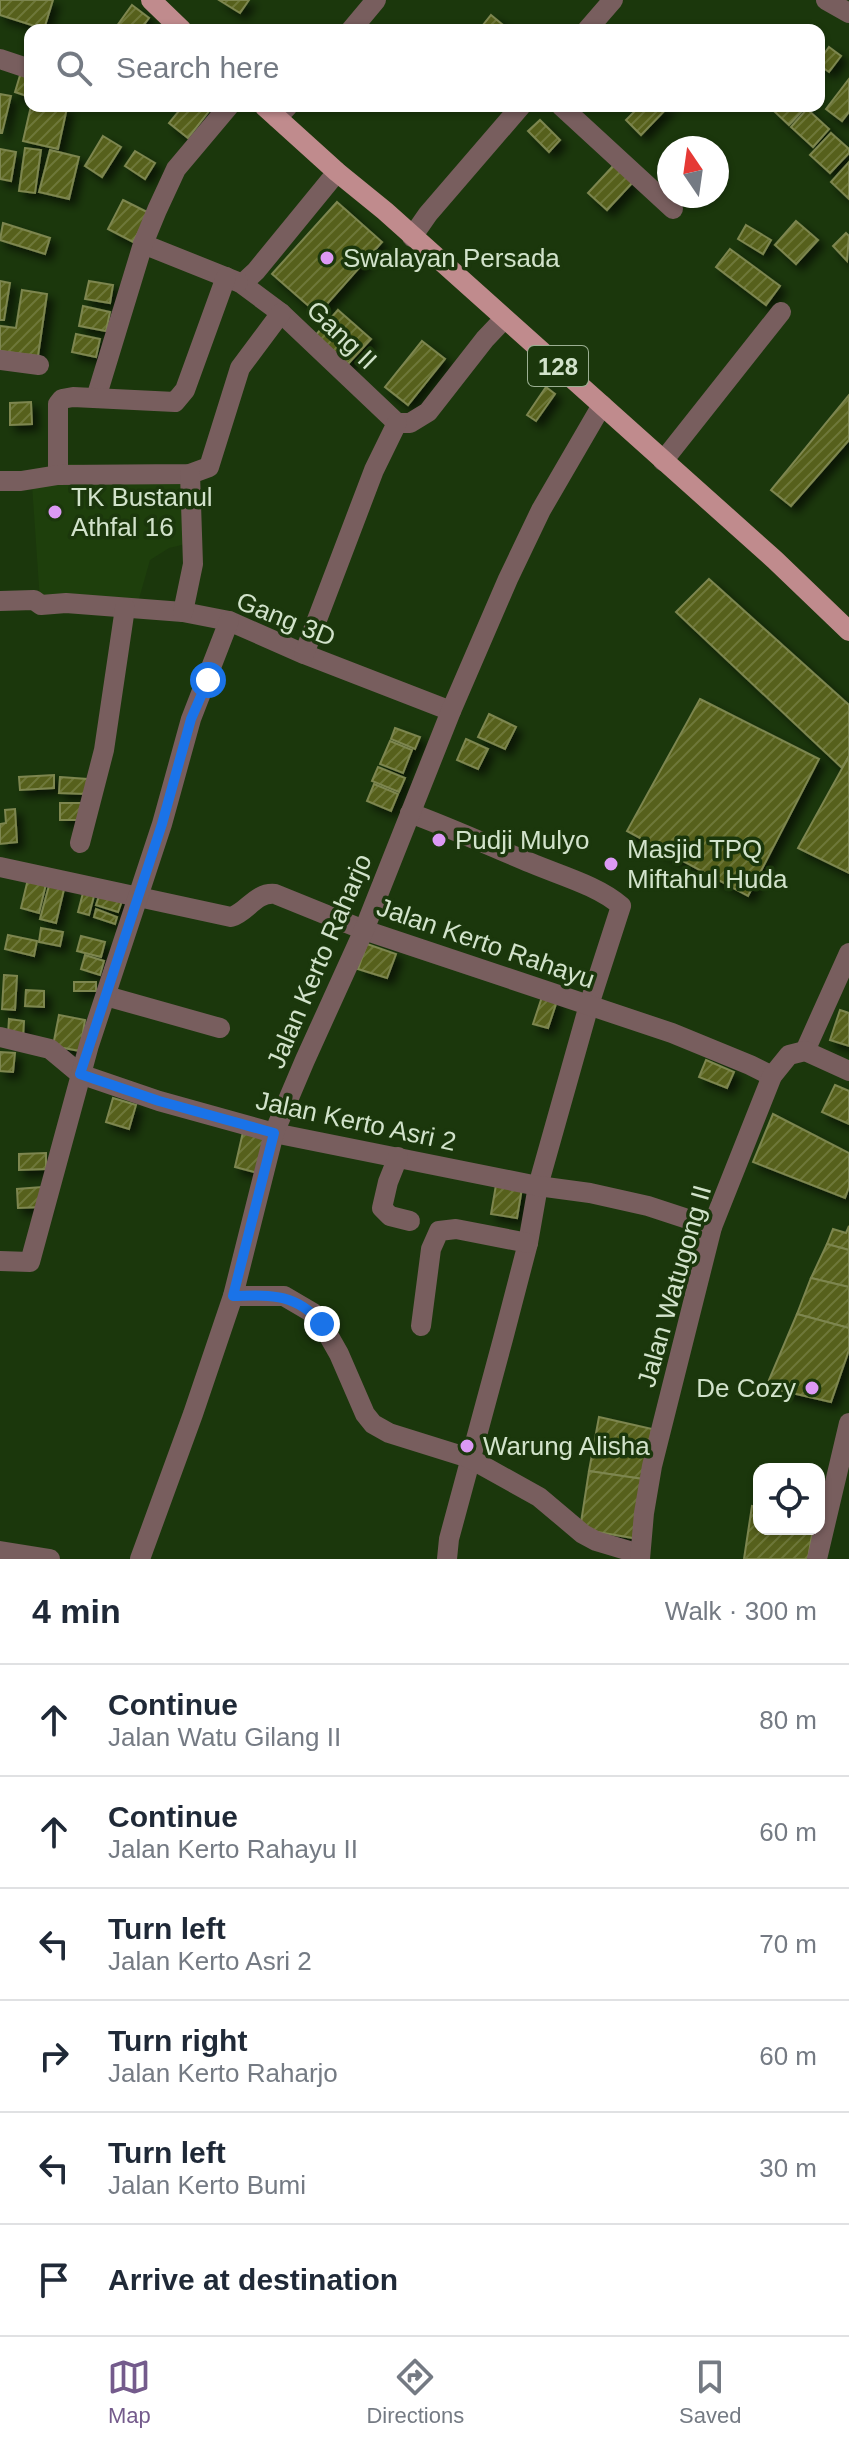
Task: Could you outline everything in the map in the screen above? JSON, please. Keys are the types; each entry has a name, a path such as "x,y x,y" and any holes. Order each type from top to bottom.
{"main road":[{"path":"151,0 176,24"},
{"name":"128","path":"278,112 337,172 385,211 775,560 849,631"}],"street":[{"path":"356,24 376,0"},
{"path":"592,24 613,0"},
{"path":"826,0 849,13"},
{"path":"0,59 24,67"},
{"path":"96,398 143,244 176,169 224,112"},
{"path":"412,237 516,112"},
{"path":"568,112 673,209"},
{"path":"58,475 58,404 67,397 175,402 181,397 234,280 256,271 337,172"},
{"name":"Gang II","path":"143,244 234,280 281,313 397,423"},
{"path":"663,461 781,312"},
{"path":"0,481 58,475 190,474 209,467 240,368 281,313"},
{"path":"304,654 374,470 397,423 410,423 428,412 504,319"},
{"path":"0,360 39,365"},
{"name":"Jalan Kerto Raharjo","path":"140,1559 233,1296 274,1133 364,930 502,592 541,510 602,405"},
{"path":"183,612 193,564 190,474"},
{"name":"Gang 3D","path":"0,601 34,600 41,605 66,603 183,612 229,621 304,654 451,711"},
{"path":"80,843 104,750 125,608"},
{"path":"0,1261 30,1262 80,1074 162,824 191,719 229,621"},
{"path":"410,813 578,882 621,906 589,1005 538,1186 528,1243 469,1458 447,1559"},
{"name":"Jalan Kerto Rahayu","path":"0,867 231,917 239,915 259,896 269,893 364,930 672,1033 772,1076"},
{"name":"Jalan Watugong II","path":"640,1556 652,1466 712,1227 772,1076 789,1055 805,1051 849,953"},
{"path":"106,996 220,1028"},
{"name":"Jalan Kerto Asri 2","path":"0,1037 50,1049 80,1074 159,1101 274,1133 538,1186 590,1193 648,1206 712,1227"},
{"path":"805,1051 849,1071"},
{"path":"398,1157 382,1208 390,1216 410,1221"},
{"path":"421,1326 431,1249 439,1231 456,1229 528,1243"},
{"path":"233,1296 284,1296 313,1313 339,1354 365,1414 373,1424 389,1433 469,1458 539,1497 583,1534 640,1556"},
{"path":"817,1559 844,1467 849,1423"},
{"path":"0,1551 50,1559"}],"shaded area":[{"path":"59,463 189,473 186,544 169,548 150,560 137,606 40,601 32,485"}],"building":[{"path":"0,0 53,0 46,24 28,24 0,15"},
{"path":"219,0 249,0 240,13"},
{"path":"132,5 149,18 144,24 118,24"},
{"path":"491,15 502,24 484,24"},
{"path":"829,47 841,56 829,72 825,69 825,53"},
{"path":"21,72 24,73 24,95 15,92"},
{"path":"849,79 849,112 842,121 826,109"},
{"path":"0,94 11,96 2,133 0,133"},
{"path":"30,112 66,112 58,149 23,141"},
{"path":"178,112 208,112 188,138 169,123"},
{"path":"634,112 663,112 641,135 626,120"},
{"path":"775,112 801,112 789,125"},
{"path":"804,112 810,112 829,129 813,147 791,127"},
{"path":"540,120 560,140 549,152 528,131"},
{"path":"831,133 849,149 849,153 830,173 810,155"},
{"path":"103,136 121,147 102,177 85,166"},
{"path":"25,148 41,150 35,193 19,191"},
{"path":"0,149 16,152 11,181 0,179"},
{"path":"50,150 79,157 69,199 39,192"},
{"path":"135,151 155,163 145,179 125,166"},
{"path":"849,162 849,199 831,182"},
{"path":"614,165 633,182 607,210 588,193"},
{"path":"123,200 149,213 133,242 108,229"},
{"name":"Swalayan Persada","path":"337,202 382,242 318,314 272,274"},
{"path":"796,221 818,240 796,264 775,245"},
{"path":"3,223 50,238 45,254 0,240"},
{"path":"746,225 771,240 763,254 738,239"},
{"path":"846,233 849,236 847,261 833,246"},
{"path":"730,249 780,286 766,305 716,267"},
{"path":"0,281 10,283 4,320 0,320"},
{"path":"89,281 113,285 110,303 85,299"},
{"path":"22,290 47,294 38,356 0,351 0,326 16,328"},
{"path":"83,306 110,312 106,331 79,326"},
{"path":"338,310 371,339 346,366 314,337"},
{"path":"76,334 100,339 96,357 72,352"},
{"path":"422,341 445,359 408,405 385,387"},
{"path":"546,387 555,394 536,421 527,415"},
{"path":"849,395 849,440 791,506 771,490"},
{"path":"31,402 32,424 10,425 10,403"},
{"path":"709,579 849,705 849,756 842,768 676,612"},
{"path":"700,699 819,759 748,896 627,831"},
{"path":"489,714 516,727 505,749 478,737"},
{"path":"395,728 420,737 415,749 391,739"},
{"path":"466,739 488,749 478,769 457,760"},
{"path":"390,741 412,750 403,773 380,764"},
{"path":"849,756 849,873 798,848"},
{"path":"378,767 405,778 399,792 372,781"},
{"path":"54,775 54,788 20,790 19,777"},
{"path":"60,777 87,779 86,794 59,793"},
{"path":"374,784 398,794 391,811 367,801"},
{"path":"60,803 83,803 83,820 60,820"},
{"path":"15,809 17,842 0,844 0,824 6,823 5,810"},
{"path":"28,879 46,884 39,913 21,908"},
{"path":"50,882 65,885 56,923 40,919"},
{"path":"101,890 123,898 118,912 96,905"},
{"path":"83,893 94,896 89,915 78,912"},
{"path":"96,909 117,917 115,924 94,917"},
{"path":"41,928 63,932 60,946 39,942"},
{"path":"8,935 37,941 34,956 5,949"},
{"path":"81,936 105,942 101,957 77,951"},
{"path":"367,944 396,954 387,978 358,969"},
{"path":"85,955 104,961 100,975 81,969"},
{"path":"4,975 17,976 15,1010 2,1009"},
{"path":"74,982 96,982 96,991 74,991"},
{"path":"26,990 44,991 44,1007 25,1006"},
{"path":"542,997 557,1001 548,1028 533,1024"},
{"path":"840,1010 849,1013 849,1046 830,1040"},
{"path":"59,1015 85,1020 80,1051 53,1046"},
{"path":"9,1019 24,1021 23,1037 8,1035"},
{"path":"0,1052 15,1053 13,1072 0,1071"},
{"path":"706,1060 734,1072 727,1088 699,1077"},
{"path":"835,1085 849,1091 849,1124 822,1112"},
{"path":"113,1098 136,1105 129,1129 106,1122"},
{"path":"773,1114 849,1153 849,1187 845,1198 753,1162"},
{"path":"243,1132 266,1138 258,1173 235,1167"},
{"path":"46,1153 46,1169 19,1170 19,1154"},
{"path":"496,1185 522,1188 517,1218 491,1214"},
{"path":"42,1187 43,1207 18,1208 17,1189"},
{"path":"849,1226 849,1250 827,1244 833,1229 846,1233"},
{"path":"827,1244 849,1250 849,1287 811,1278"},
{"path":"811,1278 849,1287 849,1328 797,1314"},
{"path":"797,1314 849,1328 849,1350 831,1402 766,1387"},
{"path":"599,1417 652,1429 643,1479 589,1471"},
{"path":"589,1471 643,1479 633,1538 580,1529"},
{"path":"752,1506 753,1535 812,1535 808,1559 744,1559"}],"place":[{"name":"Swalayan Persada","path":"327,258"},
{"name":"TK Bustanul Athfal 16","path":"55,512"},
{"name":"Pudji Mulyo","path":"439,840"},
{"name":"Masjid TPQ Miftahul Huda","path":"611,864"},
{"name":"De Cozy","path":"812,1388"},
{"name":"Warung Alisha","path":"467,1446"}],"route":[{"path":"208,680 191,719 162,824 80,1074 159,1101 274,1133 233,1296 284,1296 313,1313 322,1324"}]}
